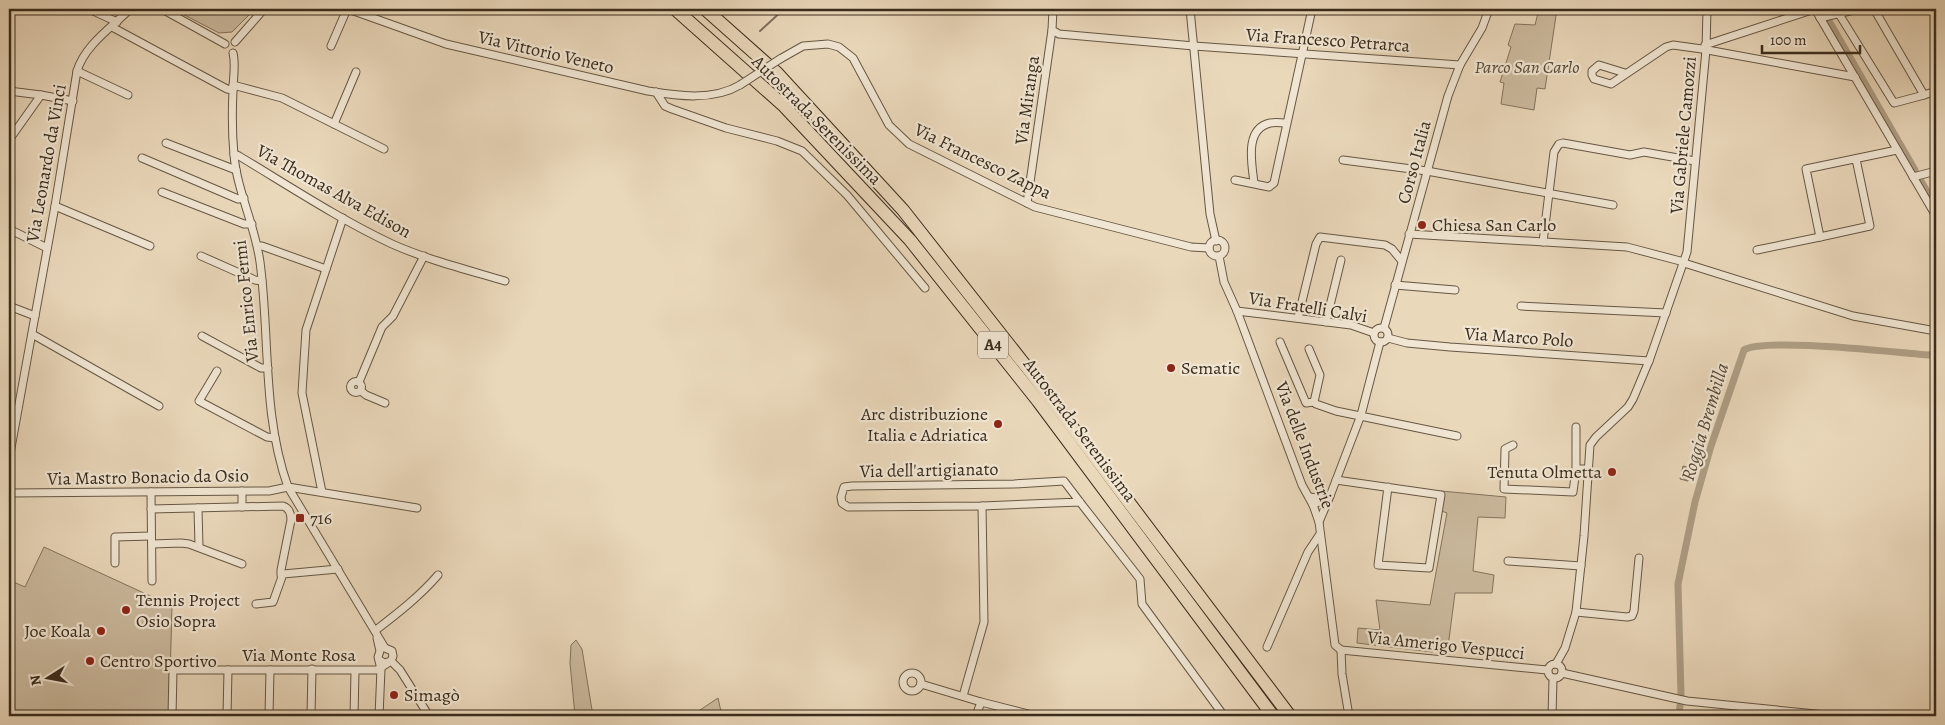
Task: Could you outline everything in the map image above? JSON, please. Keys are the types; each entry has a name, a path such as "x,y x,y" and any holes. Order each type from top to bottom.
{"highway":[{"name":"Autostrada Serenissima","path":"675,9 783,105 910,240 1038,401 1273,716"},
{"name":"Autostrada Serenissima","path":"705,9 777,73 903,210 1032,374 1290,716"}],"street":[{"path":"89,9 227,89 233,87 282,98 384,149"},
{"name":"Via Leonardo da Vinci","path":"9,459 55,206 77,71 84,54 130,9"},
{"path":"162,9 225,44 227,52 233,53 237,49 234,42"},
{"path":"234,42 264,9"},
{"path":"331,46 347,9"},
{"name":"Via Vittorio Veneto","path":"347,9 446,44 675,96 700,96 722,92 740,85"},
{"name":"Via Miranga","path":"1027,203 1052,28 1053,9"},
{"name":"Via delle Industrie","path":"1190,9 1210,214 1216,241 1220,242 1224,247 1224,252 1219,256 1224,282 1237,310 1302,485 1313,505 1319,522 1336,645 1341,650 1341,668 1349,716"},
{"path":"1235,180 1269,188 1274,183 1312,9"},
{"name":"Corso Italia","path":"1384,328 1401,260 1448,96 1460,65 1482,28 1486,9"},
{"name":"Via Gabriele Camozzi","path":"1556,664 1565,648 1576,612 1590,445 1628,407 1633,399 1650,361 1687,252 1705,48 1706,9"},
{"path":"1705,48 1815,9 1936,216"},
{"path":"1820,18 1858,9"},
{"path":"1874,9 1924,95"},
{"path":"1838,14 1894,103 1936,91"},
{"path":"1052,28 1059,34 1194,46"},
{"path":"225,44 230,40 234,42"},
{"name":"Via Francesco Zappa","path":"740,85 803,46 828,44 838,47 854,58 889,125 909,144 1035,207 1182,244 1209,248"},
{"name":"Via Francesco Petrarca","path":"1194,46 1460,65"},
{"path":"1625,73 1669,46 1705,48 1854,77"},
{"name":"Via Enrico Fermi","path":"233,53 235,65 233,87 234,154 236,170 258,246 275,438 288,487 376,630"},
{"path":"77,71 128,95"},
{"path":"334,124 356,72"},
{"path":"9,91 73,101"},
{"path":"656,92 665,106 672,109 726,128 777,141 802,151 847,195 926,288"},
{"path":"9,140 41,96"},
{"path":"1254,183 1251,148 1254,136 1260,128 1270,123 1286,123"},
{"path":"166,142 236,170"},
{"path":"1543,242 1554,152 1558,144 1563,143 1630,154 1644,152 1695,161"},
{"path":"1820,237 1806,169 1897,150"},
{"name":"Via Thomas Alva Edison","path":"234,154 344,218 393,244 424,256 505,281"},
{"path":"142,158 238,199 244,198"},
{"path":"1757,250 1870,226 1856,158"},
{"path":"1343,160 1427,171 1614,205"},
{"path":"1913,178 1936,171"},
{"path":"162,192 244,224 252,224"},
{"path":"55,206 150,246"},
{"path":"322,492 302,385 306,330 344,218"},
{"path":"9,229 47,248"},
{"path":"1410,234 1628,247 1853,316 1936,331"},
{"path":"1298,318 1316,244 1320,237 1385,245 1392,249 1401,260"},
{"path":"1216,241 1212,242 1209,248 1212,255 1219,256"},
{"path":"258,246 326,269"},
{"path":"201,256 255,280 262,281"},
{"path":"385,402 366,395 361,391 362,386 359,382 382,327 393,316 424,256"},
{"path":"1326,322 1341,260"},
{"path":"1395,285 1455,290"},
{"path":"9,306 35,316"},
{"path":"1520,306 1666,313"},
{"name":"Via Fratelli Calvi","path":"1237,310 1351,325 1374,333"},
{"path":"1384,328 1388,332 1388,338 1386,342 1380,342 1375,339 1374,333 1377,329 1384,328"},
{"path":"32,334 159,406"},
{"path":"202,336 262,368 268,368"},
{"name":"Via Marco Polo","path":"1388,338 1407,343 1441,347 1650,361"},
{"path":"1280,342 1306,403 1314,402 1336,411 1457,436"},
{"path":"1319,522 1361,415 1380,342"},
{"path":"1309,349 1320,375 1314,402"},
{"path":"217,371 200,401 266,437 275,438"},
{"path":"1513,445 1505,449 1504,489 1574,492 1576,427"},
{"path":"1576,469 1588,469"},
{"path":"1336,480 1388,487 1440,495 1428,568 1378,565 1388,487"},
{"name":"Via dell'artigianato","path":"1080,502 982,506 848,507 842,503 841,497 844,487 852,486 1014,484 1064,481 1140,579 1142,604 1224,716"},
{"name":"Via Mastro Bonacio da Osio","path":"9,493 269,491 288,487 418,508"},
{"path":"242,491 242,507"},
{"path":"151,492 152,580"},
{"path":"1309,497 1330,496"},
{"path":"1313,505 1330,496"},
{"path":"151,509 283,506 289,510 291,520 281,575 273,602 256,604"},
{"path":"963,696 984,622 982,506"},
{"path":"198,508 199,547"},
{"path":"1267,647 1308,552 1320,534"},
{"path":"115,562 115,537 181,543 199,547 242,564"},
{"path":"1576,612 1632,616 1634,612 1639,558"},
{"path":"1508,561 1581,566"},
{"path":"281,575 338,569"},
{"path":"383,649 376,630 399,613 438,575"},
{"path":"379,716 385,663 393,653 390,649 383,649"},
{"path":"383,649 378,657 385,663 400,670 429,716"},
{"name":"Via Amerigo Vespucci","path":"1341,650 1547,670"},
{"path":"1341,668 1343,662 1354,652"},
{"name":"Via Monte Rosa","path":"172,716 173,670 355,670 385,663"},
{"path":"1556,664 1562,668 1562,673 1560,677 1553,679 1549,677 1547,670 1551,665 1556,664"},
{"path":"311,716 312,669"},
{"path":"227,716 228,670"},
{"path":"269,716 270,670"},
{"path":"354,716 355,670"},
{"path":"1562,673 1687,700 1836,716"},
{"path":"1552,716 1553,679"},
{"path":"921,684 1036,716"},
{"path":"976,716 981,702"}],"green space":[{"path":"173,9 255,9 232,32 219,33"},
{"name":"Parco San Carlo","path":"1539,9 1557,9 1545,89 1537,88 1534,110 1501,104 1504,83 1500,82 1511,47 1508,45 1515,24 1535,25"},
{"path":"1441,491 1506,497 1505,518 1478,517 1473,571 1494,575 1492,593 1455,593 1448,647 1432,652 1357,643 1358,628 1380,630 1376,600 1430,605 1447,513 1439,510"},
{"name":"Centro Sportivo","path":"44,547 172,606 169,716 9,716 9,580 25,587"},
{"path":"576,640 582,649 593,716 575,716 570,663 571,645"},
{"path":"718,698 722,716 691,716"}],"shaded area":[{"path":"1683,466 1691,468 1688,481 1680,479"}],"waterway":[{"path":"760,31 784,9"},
{"name":"Roggia Brembilla","path":"1829,21 1915,170"},
{"name":"Roggia Brembilla","path":"1921,181 1936,207"},
{"name":"Roggia Brembilla","path":"1681,695 1678,584 1695,502 1711,446 1744,350 1756,346 1803,345 1936,354"},
{"name":"Roggia Brembilla","path":"1679,716 1680,706"}],"place":[{"name":"Chiesa San Carlo","path":"1422,225"},
{"name":"Sematic","path":"1171,368"},
{"name":"Arc distribuzione Italia e Adriatica","path":"998,424"},
{"name":"Tenuta Olmetta","path":"1612,472"},
{"name":"716","path":"300,518"},
{"name":"Tennis Project Osio Sopra","path":"126,610"},
{"name":"Joe Koala","path":"101,631"},
{"name":"Centro Sportivo","path":"90,661"},
{"name":"Simagò","path":"394,695"}]}
